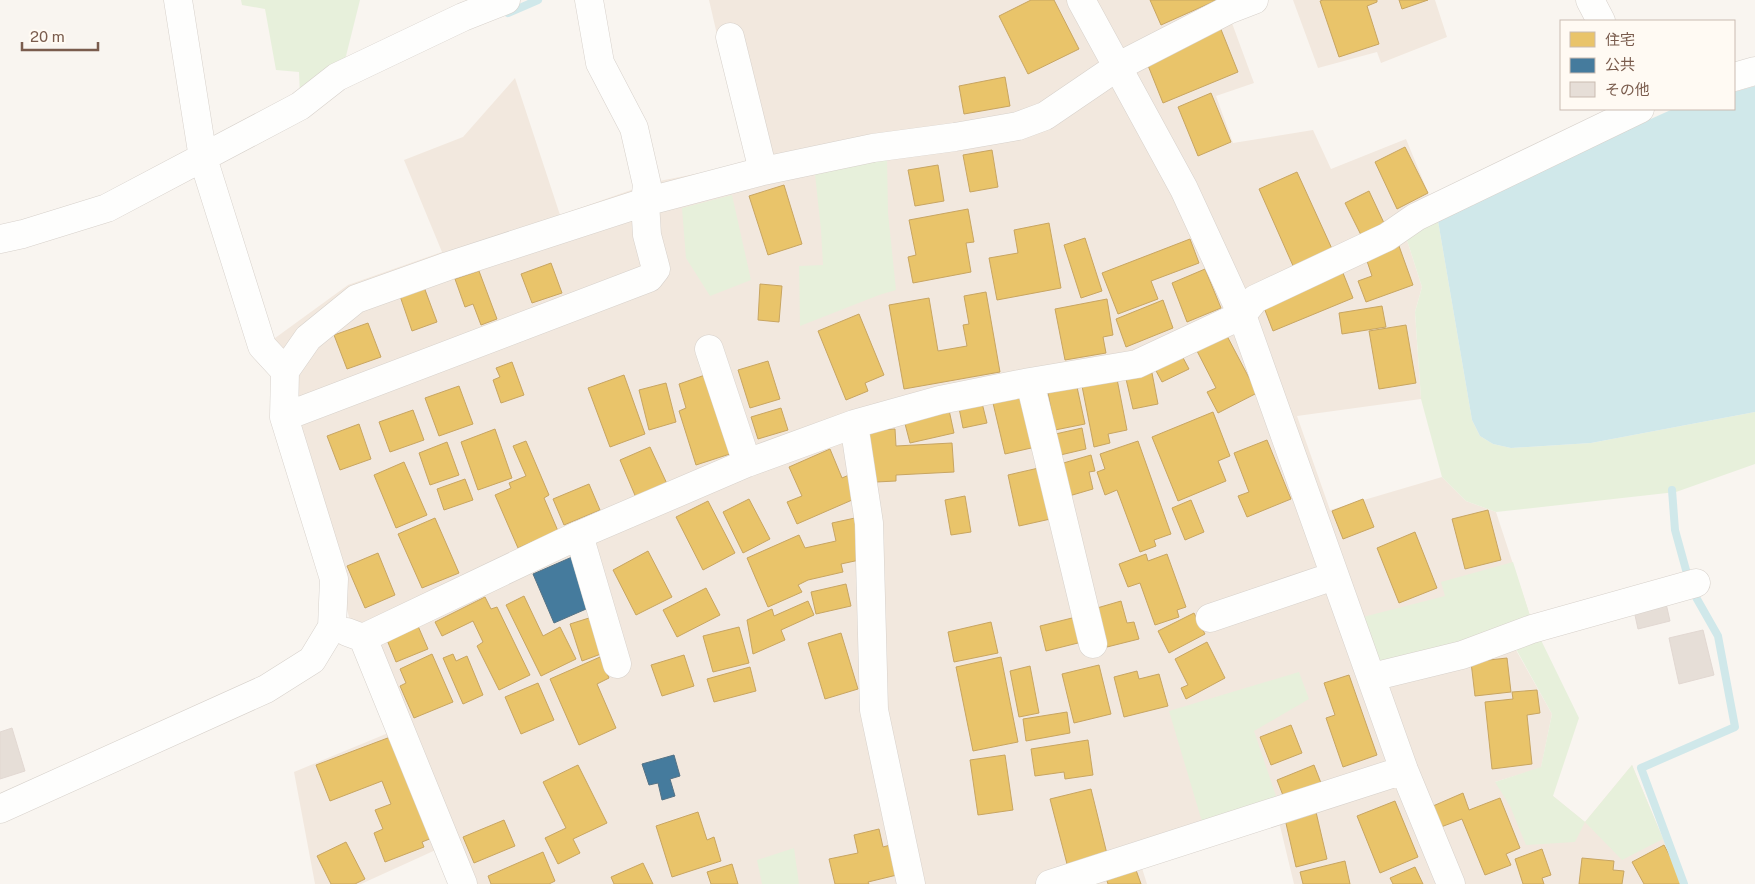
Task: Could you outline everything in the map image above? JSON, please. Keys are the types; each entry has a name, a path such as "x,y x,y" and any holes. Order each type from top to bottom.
{"street":[{"path":"178,0 207,170 262,346 285,371"},
{"path":"0,239 23,234 107,208 207,170 300,106 337,77 462,17 506,0"},
{"path":"284,417 649,278 656,269 647,235 645,202 647,185 634,128 600,64 589,0"},
{"path":"1081,0 1184,189 1242,315 1404,770 1451,884"},
{"path":"0,809 266,689 312,660 332,627 334,579 284,417 285,371 308,338 356,299 448,266 645,202 763,171 872,148 1018,126 1045,116 1117,67 1228,10 1254,0"},
{"path":"1590,0 1600,20"},
{"path":"730,37 763,171"},
{"path":"1735,77 1755,71"},
{"path":"332,627 363,638 579,536 747,463 854,424 940,400 1030,382 1137,364 1242,315 1254,299 1387,237 1416,217 1638,110"},
{"path":"708,349 747,463"},
{"path":"1030,382 1094,644"},
{"path":"854,424 869,523 874,710 911,884"},
{"path":"579,536 617,664"},
{"path":"1210,618 1334,576"},
{"path":"1372,677 1462,656 1532,629 1696,583"},
{"path":"363,638 463,884"},
{"path":"1050,884 1404,770"}],"shaded area":[{"path":"709,0 1237,0 1229,15 1254,83 1216,96 1233,143 1313,130 1331,169 1406,139 1432,202 1405,234 1422,287 1415,312 1421,399 1297,416 1330,510 1442,477 1466,501 1496,512 1532,622 1516,650 1552,714 1541,768 1495,782 1553,796 1585,822 1632,765 1663,839 1686,884 1294,884 1279,822 1141,865 1147,884 455,884 440,848 361,884 315,884 294,772 393,731 359,652 271,341 348,285 442,252 404,160 463,137 515,78 560,215 654,182 747,164"},
{"path":"1293,0 1435,0 1447,37 1381,63 1377,52 1318,68"}],"green space":[{"path":"241,0 360,0 344,64 300,95 299,72 276,70 265,9 242,5"},
{"path":"887,156 888,213 896,290 800,326 799,266 823,265 815,174"},
{"path":"732,195 751,280 710,296 686,258 682,208"},
{"path":"1437,215 1472,420 1480,436 1493,444 1511,448 1591,443 1755,412 1755,464 1676,492 1496,512 1466,501 1442,477 1421,399 1415,312 1422,287 1405,234"},
{"path":"1513,562 1532,622 1375,665 1359,618 1445,596 1441,582"},
{"path":"1539,636 1579,718 1553,796 1585,822 1575,842 1526,845 1510,806 1495,782 1541,767 1552,714 1516,649"},
{"path":"1299,672 1309,699 1254,731 1277,799 1203,825 1169,711"},
{"path":"1632,765 1663,839 1622,860 1585,822"},
{"path":"794,848 799,884 762,884 757,860"}],"water":[{"path":"1755,86 1755,412 1591,443 1511,448 1493,444 1480,436 1472,420 1437,215 1671,110 1735,110 1735,92"}],"building: 住宅":[{"path":"1031,0 1054,0 1079,49 1028,74 999,16"},
{"path":"1150,0 1217,0 1161,25"},
{"path":"1377,0 1377,2 1367,6 1379,44 1339,57 1320,1"},
{"path":"1399,0 1428,0 1402,9"},
{"path":"1220,27 1238,72 1163,103 1147,63 1182,49 1180,44"},
{"path":"1005,77 1010,106 964,114 959,86"},
{"path":"1211,93 1231,142 1198,156 1178,107"},
{"path":"1405,147 1428,193 1397,209 1375,162"},
{"path":"992,150 998,187 970,192 963,155"},
{"path":"938,165 944,201 915,206 908,170"},
{"path":"1297,172 1333,251 1294,268 1259,189"},
{"path":"784,185 802,244 768,255 749,196"},
{"path":"1369,191 1384,223 1361,235 1345,203"},
{"path":"968,209 974,242 966,243 971,272 913,283 908,257 916,255 909,220"},
{"path":"1049,223 1061,288 997,300 989,258 1018,253 1014,230"},
{"path":"1085,238 1102,291 1081,298 1064,245"},
{"path":"1190,239 1199,263 1151,281 1158,299 1118,314 1102,273"},
{"path":"1399,246 1413,285 1366,302 1358,281 1372,276 1366,258"},
{"path":"551,263 562,293 532,303 521,274"},
{"path":"1205,269 1221,308 1187,322 1172,283"},
{"path":"479,271 497,319 481,325 473,304 465,307 455,279"},
{"path":"1343,273 1353,298 1273,331 1263,305"},
{"path":"760,284 782,286 779,322 758,320"},
{"path":"424,287 437,322 412,331 400,296"},
{"path":"986,292 1000,372 904,389 889,305 929,298 938,351 967,346 963,325 969,324 964,296"},
{"path":"1107,299 1113,335 1103,337 1106,353 1065,360 1055,309"},
{"path":"1163,300 1173,328 1126,347 1116,319"},
{"path":"1382,306 1386,327 1342,334 1339,313"},
{"path":"859,314 884,375 865,383 868,391 846,400 818,331"},
{"path":"368,323 381,357 347,369 334,335"},
{"path":"1406,325 1416,383 1379,389 1369,331"},
{"path":"1226,334 1257,393 1218,413 1207,392 1216,388 1196,349"},
{"path":"1181,354 1189,369 1162,382 1154,367"},
{"path":"768,361 780,399 750,408 738,370"},
{"path":"512,362 524,395 501,403 493,380 500,377 496,368"},
{"path":"1152,373 1158,404 1133,409 1126,379"},
{"path":"708,374 733,453 696,465 679,411 686,408 679,384"},
{"path":"624,375 645,434 610,447 588,388"},
{"path":"1117,379 1127,430 1108,434 1110,443 1094,447 1082,386"},
{"path":"666,383 676,422 649,430 639,390"},
{"path":"459,386 473,424 439,436 425,398"},
{"path":"1077,387 1085,424 1055,430 1048,393"},
{"path":"1029,395 1040,446 1005,454 993,403"},
{"path":"982,403 987,423 963,428 959,408"},
{"path":"781,408 788,430 758,439 751,417"},
{"path":"413,410 424,440 390,452 379,422"},
{"path":"949,410 954,433 910,443 904,420"},
{"path":"1213,412 1230,456 1218,461 1226,481 1178,501 1152,437"},
{"path":"359,424 371,459 340,470 327,436"},
{"path":"1082,428 1086,449 1056,456 1051,435"},
{"path":"495,429 512,478 478,490 461,442"},
{"path":"895,429 896,446 952,443 954,472 896,475 896,481 876,482 867,431"},
{"path":"1267,440 1291,499 1247,517 1238,496 1249,492 1234,453"},
{"path":"526,441 549,495 544,498 558,531 518,548 495,495 511,488 509,483 526,476 513,446"},
{"path":"1138,441 1171,534 1154,540 1156,546 1140,552 1117,490 1105,495 1097,472 1105,469 1100,454"},
{"path":"447,442 459,475 430,485 419,453"},
{"path":"650,447 668,486 637,500 620,460"},
{"path":"830,449 842,478 849,475 859,497 797,524 787,502 802,496 789,467"},
{"path":"1091,455 1095,471 1089,472 1093,489 1069,496 1060,464"},
{"path":"404,462 427,515 396,528 374,475"},
{"path":"1043,467 1055,518 1019,526 1008,475"},
{"path":"465,479 473,500 444,510 437,489"},
{"path":"589,484 600,510 564,525 553,499"},
{"path":"965,496 971,532 951,535 945,500"},
{"path":"749,499 770,539 743,553 723,512"},
{"path":"1363,499 1374,527 1343,539 1332,511"},
{"path":"1191,500 1204,532 1185,540 1172,508"},
{"path":"708,501 735,553 703,570 676,517"},
{"path":"1488,510 1501,560 1465,569 1452,519"},
{"path":"435,518 459,573 422,588 398,534"},
{"path":"855,518 864,559 841,564 843,572 808,580 798,585 802,592 768,607 747,558 799,535 805,548 836,541 832,523"},
{"path":"1415,532 1437,588 1399,603 1377,548"},
{"path":"648,551 672,597 636,615 613,570"},
{"path":"378,553 395,595 365,608 347,566"},
{"path":"1146,554 1148,561 1167,554 1186,607 1177,610 1179,617 1155,625 1140,583 1128,587 1119,564"},
{"path":"846,584 851,606 816,614 811,592"},
{"path":"706,588 720,615 677,637 663,610"},
{"path":"524,596 543,636 560,627 576,659 541,676 506,605"},
{"path":"485,597 491,609 497,607 530,675 499,690 477,646 483,642 473,621 442,636 435,622"},
{"path":"808,601 814,615 781,630 785,640 753,654 747,620 772,609 774,616"},
{"path":"1121,601 1127,623 1134,622 1139,639 1107,647 1097,608"},
{"path":"1194,613 1205,634 1169,653 1158,631"},
{"path":"1080,616 1086,641 1046,651 1040,626"},
{"path":"589,618 601,654 582,661 570,624"},
{"path":"991,622 998,653 954,662 948,632"},
{"path":"418,626 428,649 396,662 387,640"},
{"path":"739,627 749,663 713,672 703,636"},
{"path":"841,633 858,689 825,699 808,643"},
{"path":"1207,642 1225,678 1186,699 1181,688 1188,685 1175,659"},
{"path":"432,654 453,702 414,718 400,686 406,683 400,669"},
{"path":"453,654 456,661 467,656 483,695 463,704 443,658"},
{"path":"684,655 694,686 662,696 651,665"},
{"path":"600,657 609,678 597,684 616,728 579,745 550,679"},
{"path":"1001,657 1018,742 973,751 956,667"},
{"path":"1507,658 1511,692 1475,696 1471,662"},
{"path":"1099,665 1111,714 1074,723 1062,674"},
{"path":"1030,666 1039,713 1019,717 1010,671"},
{"path":"750,667 756,691 714,702 707,679"},
{"path":"1137,671 1139,679 1159,674 1168,706 1124,717 1114,677"},
{"path":"1349,675 1377,755 1343,767 1326,718 1335,715 1324,683"},
{"path":"538,683 554,720 521,734 505,697"},
{"path":"1537,690 1540,713 1527,715 1532,764 1492,769 1485,702 1513,699 1512,692"},
{"path":"1067,712 1070,733 1026,741 1023,719"},
{"path":"1291,725 1302,753 1271,765 1260,737"},
{"path":"393,736 432,838 422,842 424,847 385,862 374,833 383,829 375,810 391,804 382,781 330,801 316,765"},
{"path":"1088,740 1093,775 1065,779 1064,772 1035,776 1031,749"},
{"path":"1005,755 1013,810 978,815 970,760"},
{"path":"578,765 607,823 573,839 580,853 558,864 545,838 566,828 543,782"},
{"path":"1314,765 1321,783 1284,798 1277,780"},
{"path":"1091,789 1107,854 1067,864 1050,799"},
{"path":"1463,793 1469,810 1500,798 1520,848 1506,854 1511,865 1485,875 1462,819 1441,827 1433,806"},
{"path":"1395,801 1418,857 1380,873 1357,816"},
{"path":"698,812 707,840 714,837 721,861 672,877 656,826"},
{"path":"1316,812 1327,859 1296,867 1285,819"},
{"path":"504,820 515,846 474,863 463,837"},
{"path":"879,829 883,847 894,844 901,874 868,882 869,884 835,884 829,859 858,853 854,835"},
{"path":"346,842 365,879 355,884 331,884 317,856"},
{"path":"1664,845 1685,884 1644,884 1632,862"},
{"path":"1542,849 1551,875 1542,878 1544,884 1523,884 1515,859"},
{"path":"543,852 555,881 549,884 491,884 488,876"},
{"path":"1582,858 1614,861 1613,870 1624,871 1622,884 1579,884"},
{"path":"1345,861 1350,884 1303,884 1300,872"},
{"path":"643,863 653,884 614,884 611,877"},
{"path":"732,864 738,884 711,884 707,872"},
{"path":"1415,867 1423,884 1393,884 1390,878"},
{"path":"1136,870 1141,884 1108,884 1106,878"}],"building: 公共":[{"path":"572,557 593,606 554,623 533,574"},
{"path":"674,755 680,776 670,779 675,796 662,800 658,783 649,785 642,764"}],"building: その他":[{"path":"1665,599 1670,621 1638,629 1633,606"},
{"path":"1703,630 1714,675 1679,684 1669,638"},
{"path":"12,728 25,771 0,779 0,732"}],"waterway":[{"path":"508,13 538,0"},
{"path":"1672,490 1675,530 1686,570"},
{"path":"1684,884 1641,768 1735,727 1718,636 1693,592"}]}
